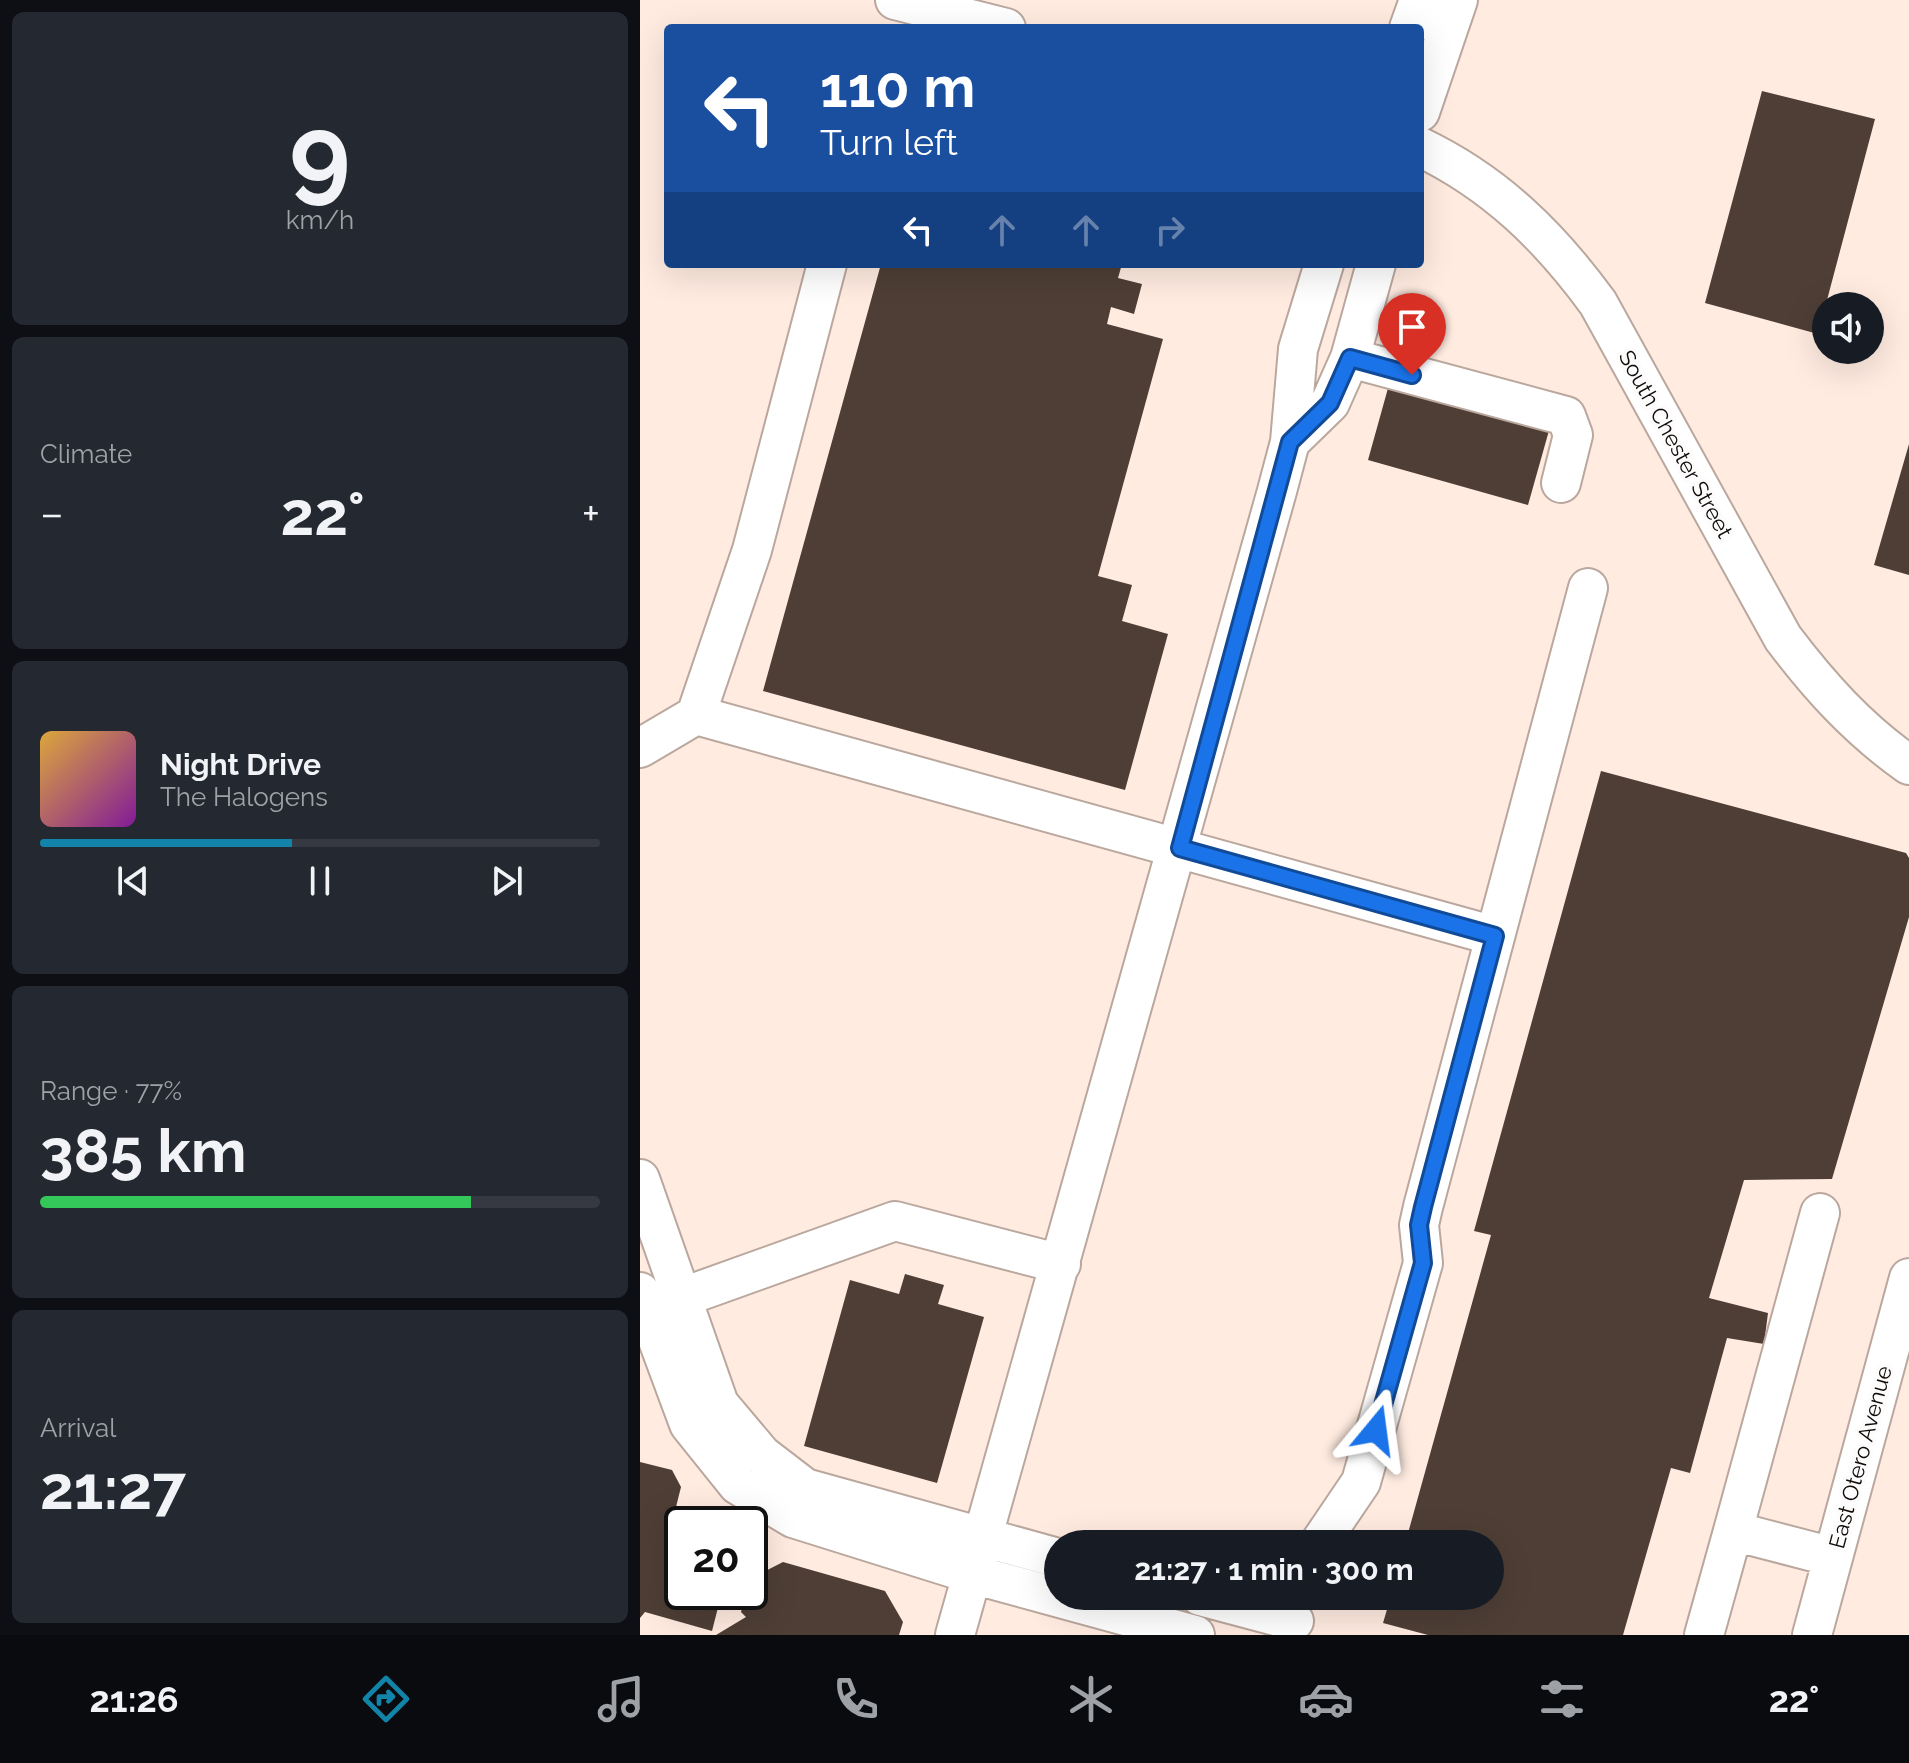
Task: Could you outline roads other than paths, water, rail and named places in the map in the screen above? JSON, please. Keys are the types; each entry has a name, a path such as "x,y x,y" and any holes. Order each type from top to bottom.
{"street":[{"path":"888,24 894,0 990,24"},
{"path":"1410,24 1419,0"},
{"path":"1424,100 1458,0"},
{"name":"South Chester Street","path":"1424,149 1456,164 1509,202 1577,275 1598,303 1783,638 1821,688 1853,721 1909,765"},
{"path":"640,748 696,715 752,550 826,268"},
{"path":"955,1635 1180,848 1290,442 1298,349 1323,268"},
{"path":"1290,442 1330,403 1350,358 1375,268"},
{"path":"1350,358 1566,416 1573,435 1561,483"},
{"path":"1328,1530 1361,1482 1423,1263 1419,1225 1588,588"},
{"path":"696,715 1495,936"},
{"path":"640,1179 719,1404 762,1455 805,1488 1044,1554"},
{"path":"1704,1635 1820,1213"},
{"path":"1061,1264 895,1221 682,1298 642,1304 689,1424 738,1485 793,1518 972,1574 1195,1635"},
{"name":"East Otero Avenue","path":"1812,1635 1909,1278"},
{"path":"1733,1531 1833,1557"},
{"path":"1263,1610 1295,1617"}]}
